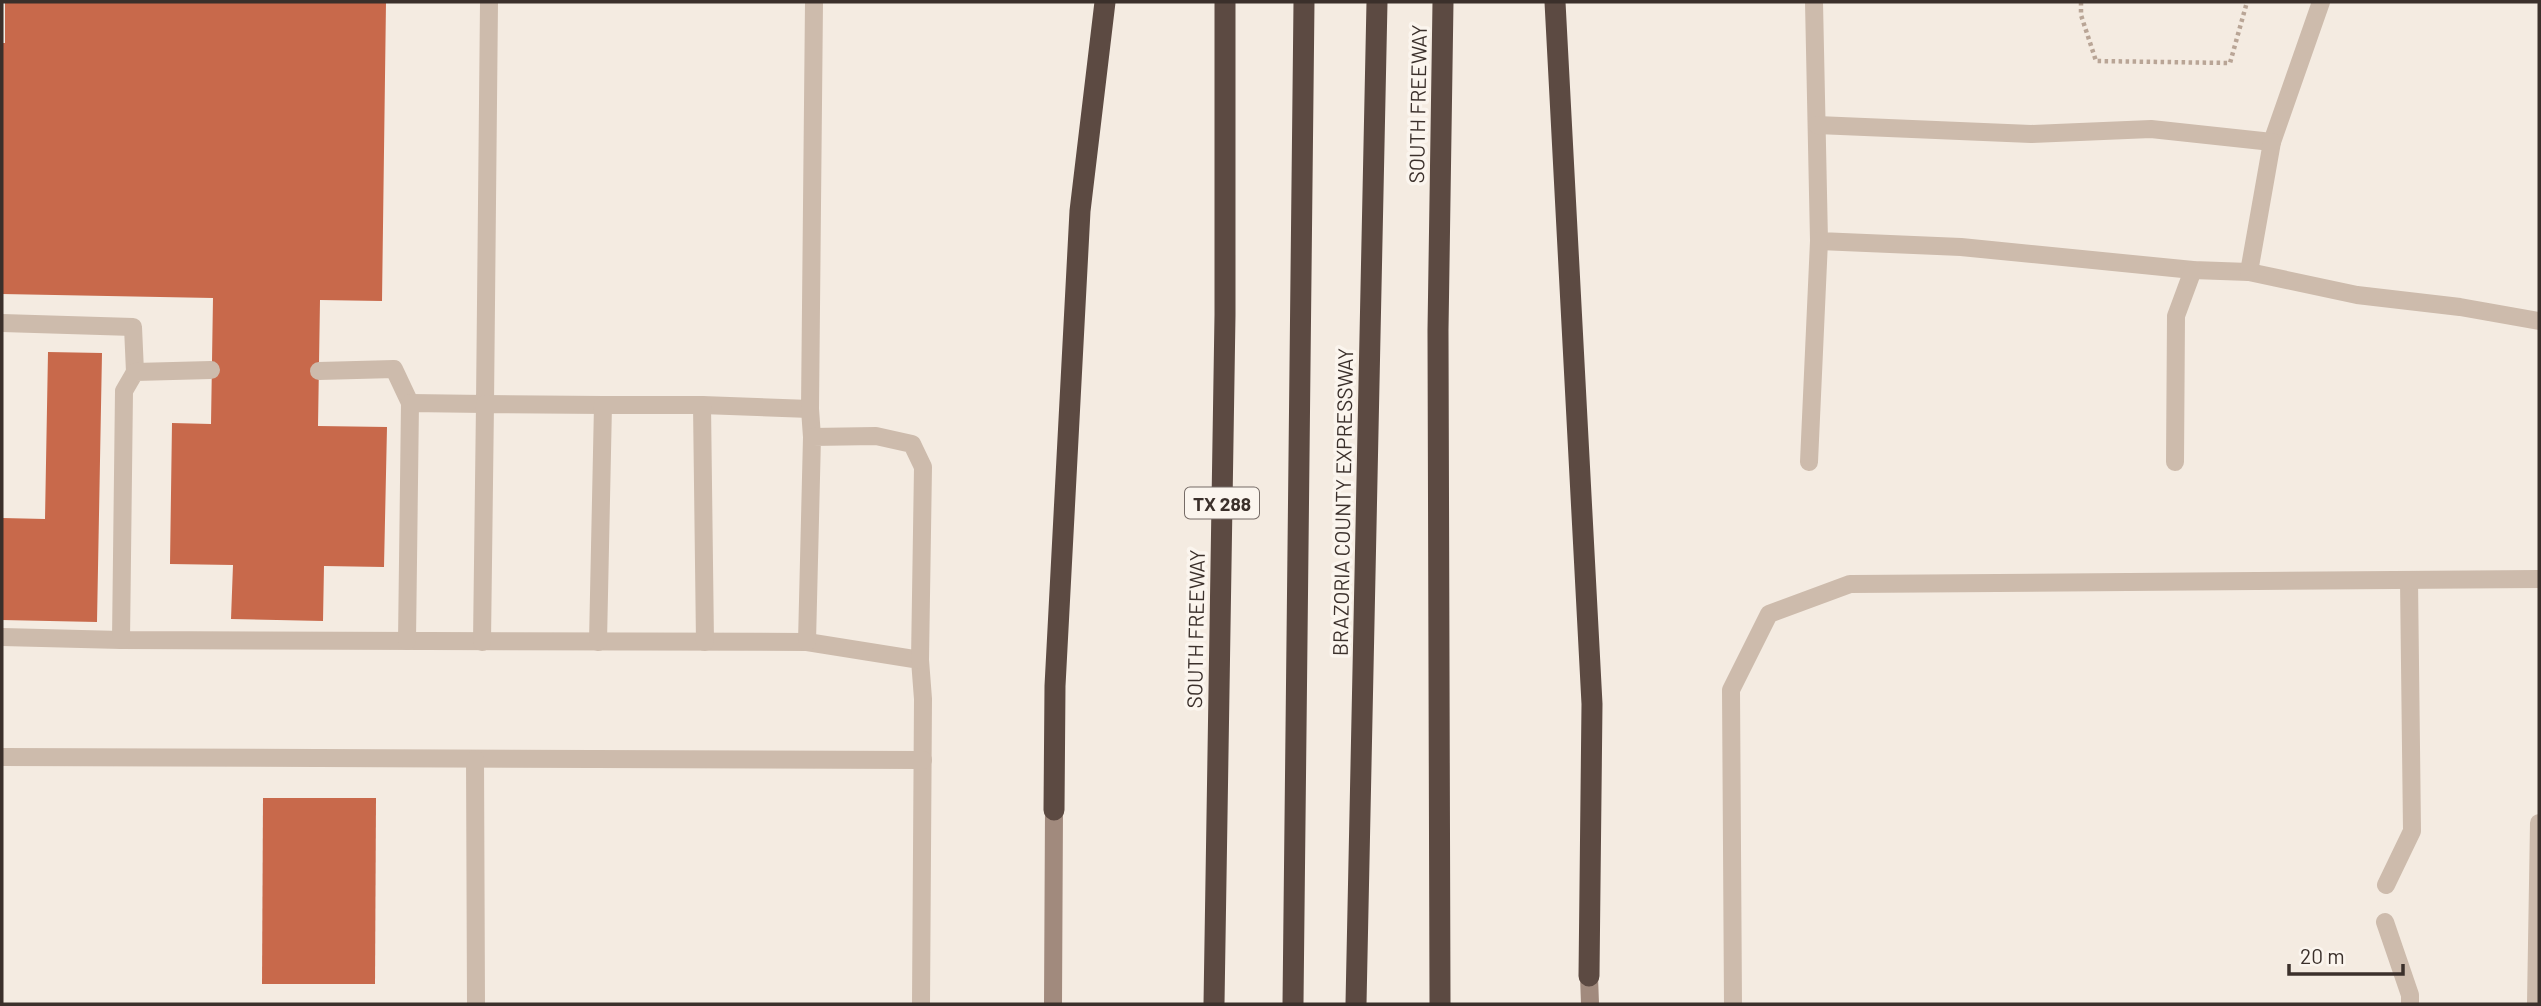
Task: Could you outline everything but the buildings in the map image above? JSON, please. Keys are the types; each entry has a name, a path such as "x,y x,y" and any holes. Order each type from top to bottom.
{"highway":[{"path":"1054,810 1055,686 1080,211 1105,2"},
{"name":"SOUTH FREEWAY","path":"1214,1004 1225,315 1225,2"},
{"name":"BRAZORIA COUNTY EXPRESSWAY","path":"1293,1004 1304,2"},
{"name":"BRAZORIA COUNTY EXPRESSWAY","path":"1356,1004 1377,2"},
{"name":"SOUTH FREEWAY","path":"1440,1004 1438,330 1443,2"},
{"path":"1555,2 1592,704 1589,976"}],"main road":[{"path":"1053,1004 1054,810"},
{"path":"1589,976 1590,1004"}],"street":[{"path":"482,642 489,2"},
{"path":"807,642 812,437 810,409 814,2"},
{"path":"1809,463 1819,241 1814,2"},
{"path":"2249,272 2272,142 2321,2"},
{"path":"1817,125 2031,134 2151,129 2272,142"},
{"path":"1819,241 1961,247 2193,270 2249,272 2357,295 2460,307 2539,321"},
{"path":"2175,462 2176,316 2193,270"},
{"path":"2,323 132,327 135,372 124,391 121,640"},
{"path":"319,370 394,369 410,403 407,641"},
{"path":"135,372 211,370"},
{"path":"410,403 702,405 810,409"},
{"path":"598,642 603,405"},
{"path":"702,405 705,642"},
{"path":"812,437 876,436 912,444 923,467 920,660 923,699 921,1004"},
{"path":"1733,1004 1731,690 1769,614 1850,584 2539,579"},
{"path":"2386,885 2412,831 2409,580"},
{"path":"2,637 121,640 807,642 920,660"},
{"path":"2,757 923,760"},
{"path":"475,758 476,1004"},
{"path":"2536,1004 2539,823"},
{"path":"2385,922 2410,995 2410,1004"}],"path":[{"path":"2081,2 2081,15 2096,61 2230,63 2246,2"}]}
